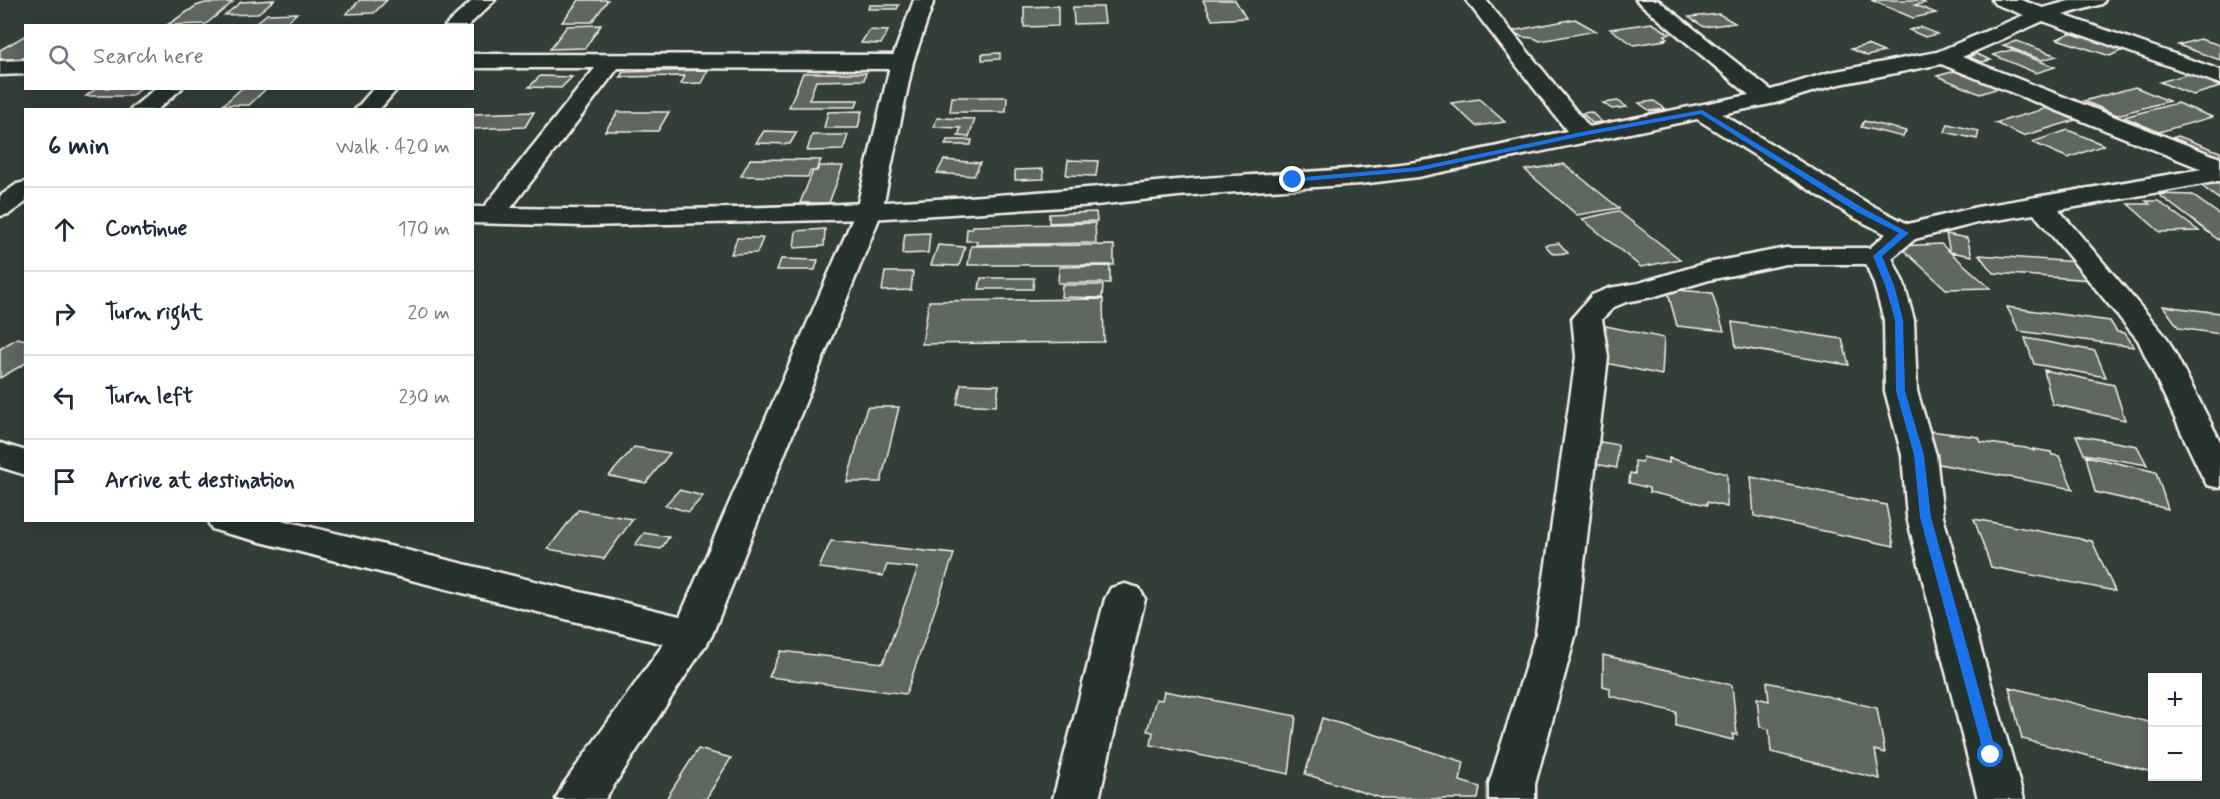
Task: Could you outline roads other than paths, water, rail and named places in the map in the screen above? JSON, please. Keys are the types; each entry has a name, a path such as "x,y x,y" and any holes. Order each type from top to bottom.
{"street":[{"path":"458,24 485,0"},
{"path":"579,799 692,635 869,211 902,62 924,0"},
{"path":"1476,0 1582,134"},
{"path":"1646,0 1767,98"},
{"path":"2002,0 2220,77"},
{"path":"482,215 585,218 869,211 1096,197 1178,188 1360,176 1418,169 1582,134 1702,112 1767,98 1831,79 1943,57 2040,15 2095,0"},
{"path":"1943,57 2220,167"},
{"path":"474,61 902,62"},
{"path":"482,215 610,62"},
{"path":"0,68 24,67"},
{"path":"144,108 168,90"},
{"path":"368,108 385,90"},
{"path":"1702,112 1860,210 1905,233"},
{"path":"1512,799 1512,784 1556,633 1592,357 1587,318 1603,301 1619,294 1642,291 1703,273 1786,256 1877,256 1905,233 1977,215 2042,206 2220,173"},
{"path":"0,208 24,191"},
{"path":"2042,206 2152,338 2220,476"},
{"path":"0,222 24,222"},
{"path":"1877,256 1889,285 1899,320 1900,391 1919,455 1925,517 2001,799"},
{"path":"0,455 24,462"},
{"path":"233,522 692,635"},
{"path":"1076,799 1125,599"}]}
